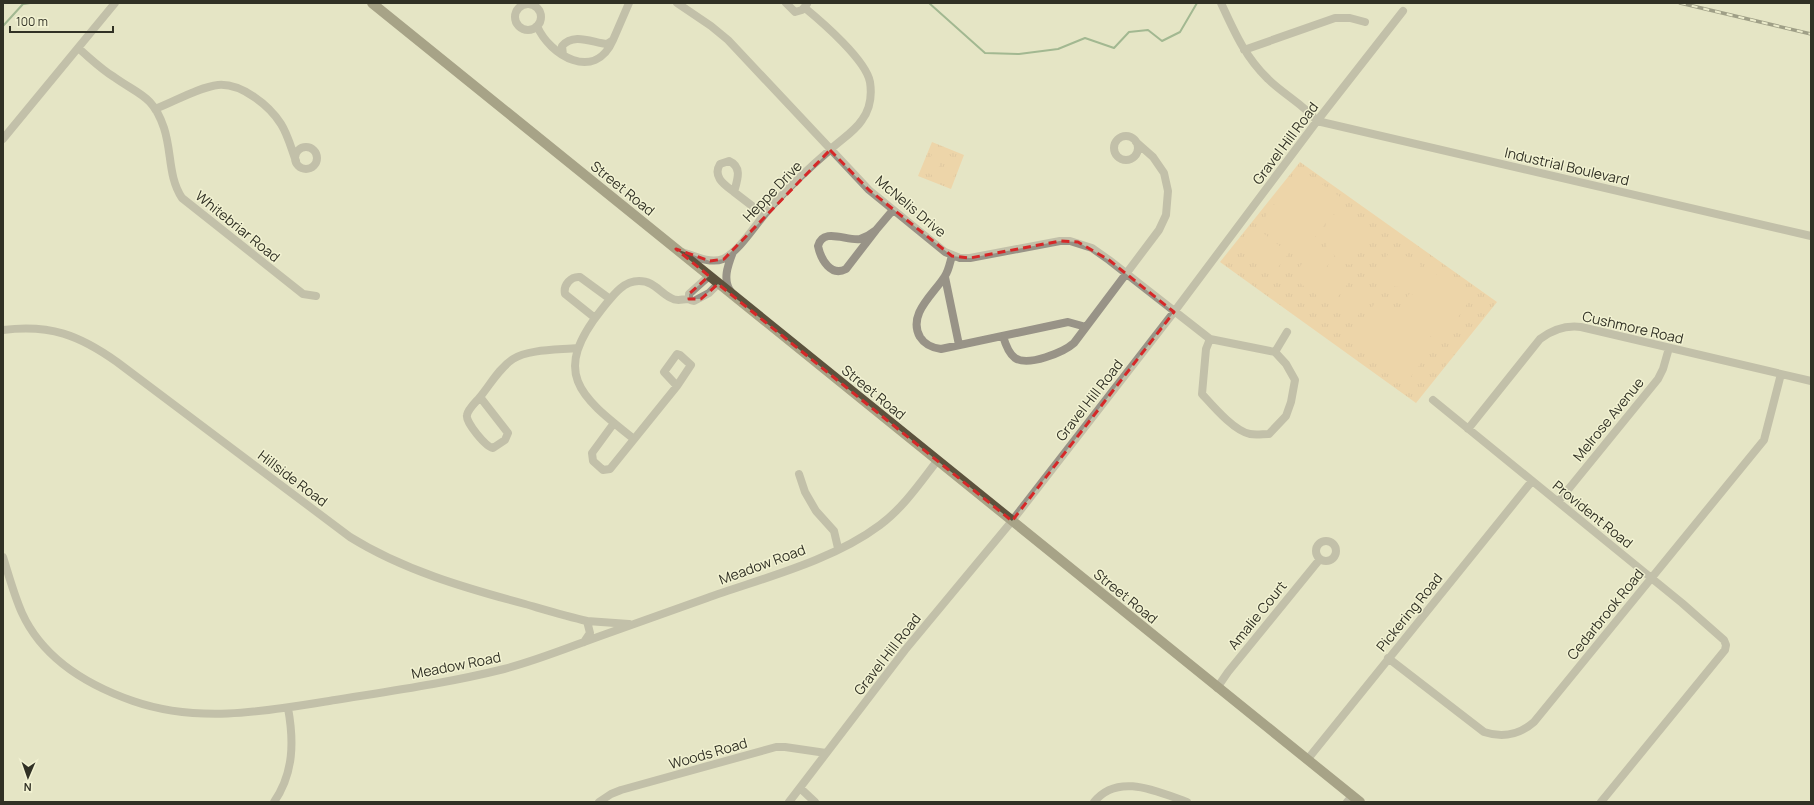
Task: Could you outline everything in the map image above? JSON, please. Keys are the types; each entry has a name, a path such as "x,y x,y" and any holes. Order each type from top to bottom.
{"main road":[{"name":"Street Road","path":"372,3 1307,760 1353,800"}],"street":[{"path":"3,139 115,3"},
{"path":"537,26 545,40 576,62 582,63 594,61 605,54 613,40 629,3"},
{"name":"McNelis Drive","path":"677,3 711,26 728,40 869,190 952,256 960,258 978,258 1060,241 1070,241 1092,248 1210,339"},
{"path":"786,3 795,12 798,12 806,5"},
{"path":"1221,3 1244,50 1267,78 1309,111 1317,121"},
{"name":"Heppe Drive","path":"676,249 710,260 724,259 734,251 764,215 830,150 856,127 866,114 870,96 870,83 862,64 806,5"},
{"name":"Gravel Hill Road","path":"789,802 905,650 1012,521 1174,312 1317,121 1403,11"},
{"path":"1244,50 1335,18 1350,18 1365,22"},
{"path":"562,51 564,44 576,40 588,39 607,44 613,40"},
{"name":"Whitebriar Road","path":"78,48 106,72 144,95 155,109 164,127 168,141 173,182 182,198 303,294 316,296"},
{"path":"155,109 208,87 223,85 240,88 277,118 284,130 296,161"},
{"name":"Industrial Boulevard","path":"1317,121 1811,236"},
{"path":"1003,336 1006,346 1014,357 1030,361 1069,348 1163,223 1168,199 1166,181 1158,163 1136,142"},
{"path":"734,192 764,215"},
{"path":"876,230 866,237 859,239 829,236 823,238 820,242 819,250 828,267 834,272 846,269 893,210"},
{"name":"Heppe Drive","path":"734,251 726,277 726,286 734,297"},
{"path":"952,256 945,277 920,310 918,330 924,342 935,348 959,345 1068,322 1086,327"},
{"path":"689,299 689,294 709,276"},
{"path":"595,318 565,294 564,290 569,282 573,278 580,277 610,299"},
{"path":"945,277 959,345"},
{"path":"634,439 592,405 582,392 576,374 578,348 586,330 610,299 626,284 640,281 656,286 671,299 678,301 689,299 694,301 701,299 718,284"},
{"name":"Cushmore Road","path":"1468,429 1540,339 1553,331 1567,327 1581,327 1811,381"},
{"name":"Hillside Road","path":"3,330 35,329 60,332 72,335 104,352 350,537 380,554 402,564 462,586 587,621 634,624"},
{"path":"1275,352 1287,332"},
{"path":"1210,339 1275,352 1286,364 1295,380 1292,402 1286,416 1269,434 1250,434 1236,426 1216,410 1202,394 1206,349 1210,339"},
{"path":"480,397 508,433 505,440 493,448 486,445 467,421 467,414 480,397 507,364 525,354 578,348"},
{"name":"Melrose Avenue","path":"1558,502 1658,379 1663,369 1669,348"},
{"name":"Cedarbrook Road","path":"1388,658 1476,728 1492,735 1511,734 1520,731 1534,722 1764,440 1781,374"},
{"path":"614,423 592,453 593,461 604,470 610,469 677,386"},
{"name":"Provident Road","path":"1433,400 1717,632 1724,640 1726,645 1725,650 1601,802"},
{"name":"Meadow Road","path":"3,557 21,611 39,642 63,665 95,685 135,702 181,712 222,715 288,708 466,678 507,668 787,570 838,548 879,526 910,496 937,461"},
{"path":"799,474 805,492 816,511 834,531 838,548"},
{"name":"Pickering Road","path":"1307,760 1532,481"},
{"name":"Amalie Court","path":"1217,688 1228,672 1320,559"},
{"path":"584,642 590,633 587,621"},
{"path":"274,802 284,784 290,763 292,737 288,708"},
{"name":"Woods Road","path":"600,802 611,794 621,790 776,748 785,747 826,753"},
{"path":"1094,802 1103,794 1129,785 1138,786 1187,802"},
{"path":"800,788 815,802"}],"highlighted area":[{"path":"830,150 869,190 952,256 970,258 1060,241 1078,242 1109,260 1174,312 1012,521 718,284 701,299 689,299 689,294 709,276 676,249 710,261 724,259"}],"green space":[{"path":"932,142 964,155 951,189 918,176"},
{"path":"934,149 944,154 935,176 925,172"},
{"path":"950,156 960,160 951,182 941,178"},
{"path":"1300,162 1497,302 1416,403 1220,262"},
{"path":"1300,169 1343,199 1329,219 1342,208 1373,233 1350,265 1340,262 1326,246 1325,227 1328,220 1300,257 1258,227"},
{"path":"1259,230 1289,253 1276,270 1246,248"},
{"path":"1314,248 1331,261 1309,290 1292,277"},
{"path":"1393,248 1421,265 1417,277 1407,286 1402,287 1389,285 1372,275"},
{"path":"1336,264 1353,277 1331,306 1314,293"},
{"path":"1427,268 1471,298 1457,319 1413,289"},
{"path":"1358,281 1375,294 1352,323 1335,310"},
{"path":"1410,293 1454,322 1440,343 1396,313"},
{"path":"1376,302 1435,344 1407,382 1348,340"}],"waterway":[{"path":"3,26 23,4 30,3"},
{"path":"929,3 985,53 1019,54 1058,49 1085,38 1114,48 1129,32 1148,30 1162,41 1180,32 1197,3"}],"railway":[{"path":"1680,3 1811,34"}]}
